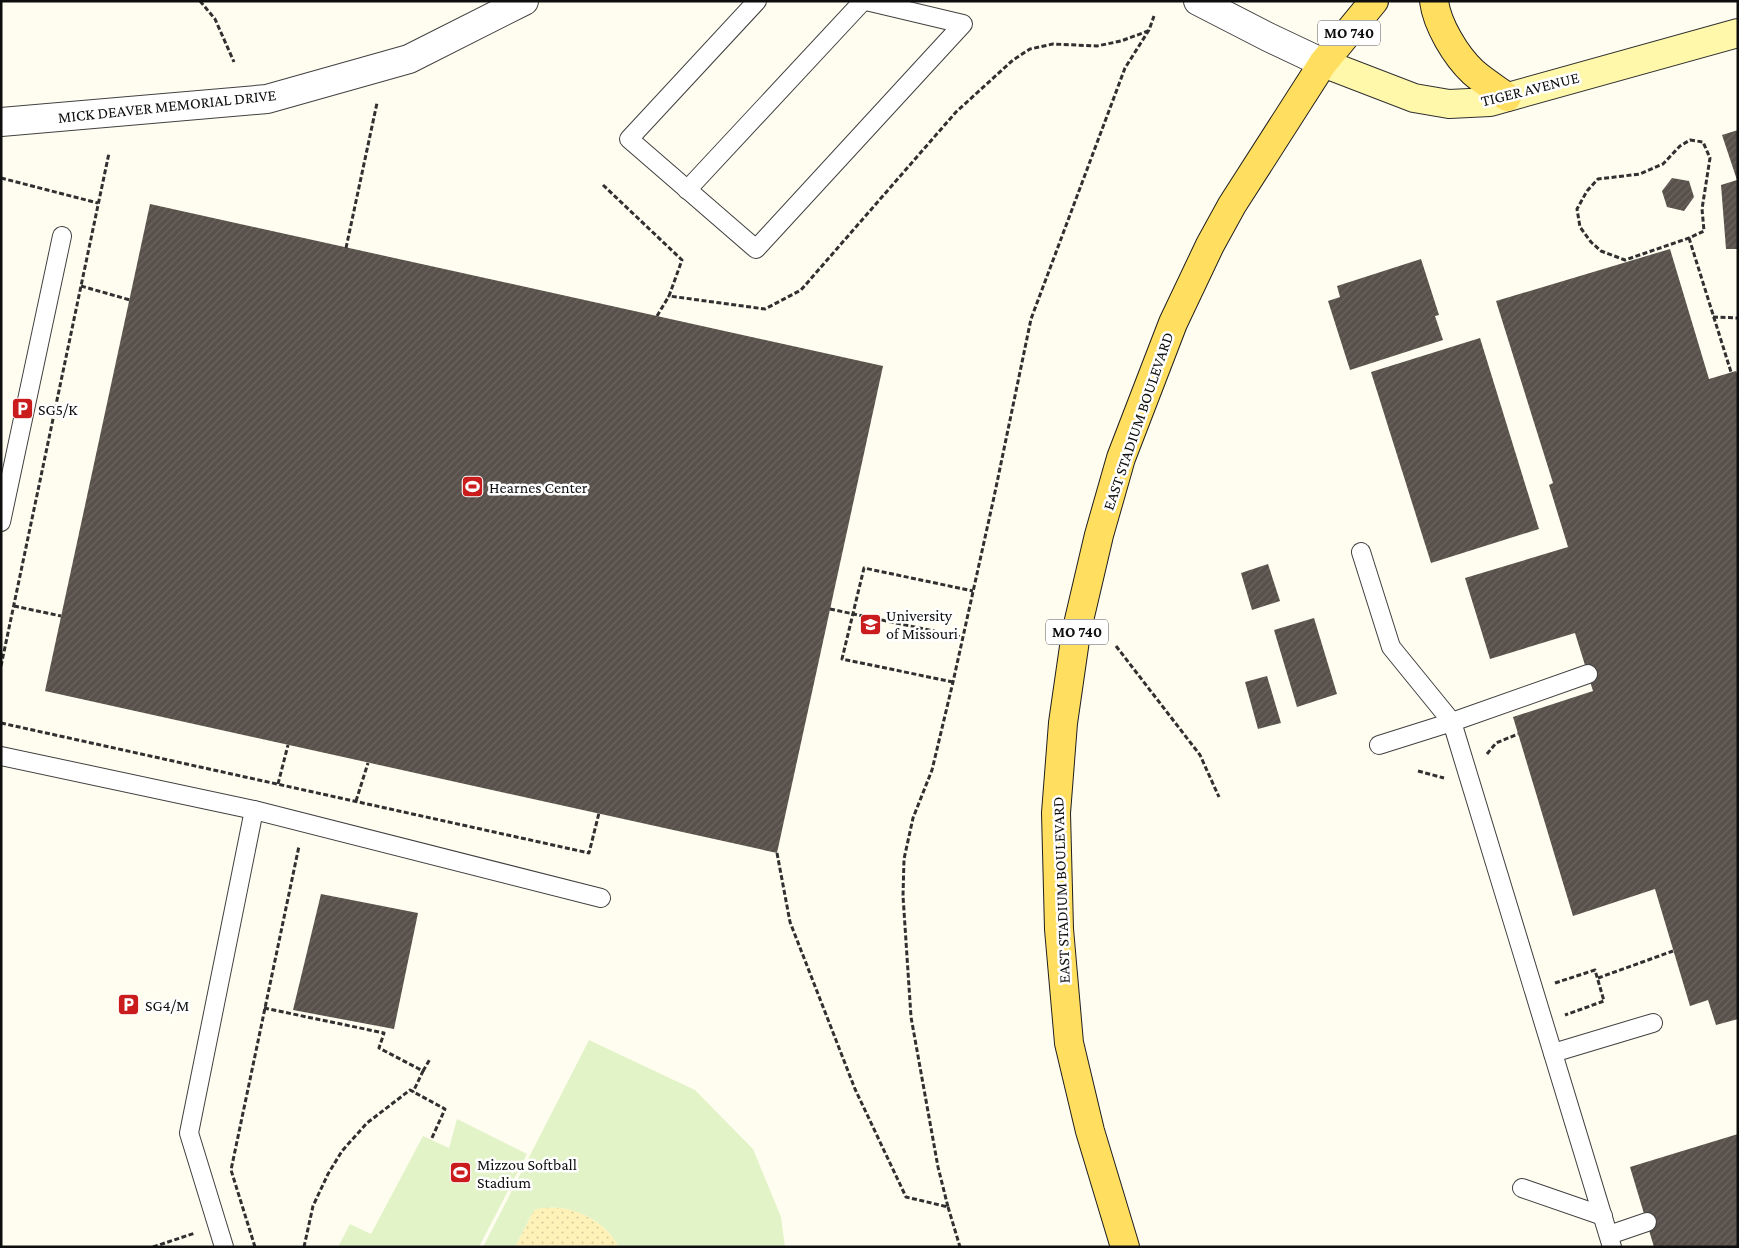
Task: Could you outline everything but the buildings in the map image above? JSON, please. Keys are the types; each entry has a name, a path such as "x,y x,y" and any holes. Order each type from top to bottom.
{"main road":[{"name":"EAST STADIUM BOULEVARD","path":"1125,1247 1090,1131 1069,1043 1060,939 1056,812 1063,723 1076,633 1099,534 1121,458 1172,322 1232,205 1323,63 1374,1"},
{"path":"1434,1 1442,26 1453,48 1473,71 1507,97"}],"street":[{"name":"MICK DEAVER MEMORIAL DRIVE","path":"1,122 267,99 409,60 524,1"},
{"path":"1198,1 1323,63"},
{"name":"TIGER AVENUE","path":"1323,63 1414,98 1449,104 1490,102 1737,35"}],"lane":[{"path":"687,190 865,1 963,24 756,250 687,190 629,139 757,1"},
{"path":"1,522 62,236"},
{"path":"1361,552 1391,647 1452,722 1610,1241 1646,1222"},
{"path":"1379,744 1452,722 1588,674"},
{"path":"1,756 254,810 601,898"},
{"path":"224,1247 189,1133 254,810"},
{"path":"1553,1053 1653,1023"},
{"path":"1522,1188 1603,1216"}],"path":[{"path":"200,1 215,19 234,62"},
{"path":"960,1247 938,1167 911,1017 903,896 904,859 913,818 932,770 953,682 1031,318 1125,68 1149,30 1154,16"},
{"path":"669,296 765,309 801,290 956,112 1013,60 1030,49 1053,44 1097,46 1121,42 1149,30"},
{"path":"346,248 377,104"},
{"path":"1690,140 1703,142 1710,158 1702,208 1704,231 1689,238 1626,260 1601,251 1590,242 1580,227 1577,210 1587,191 1598,179 1640,174 1663,164 1680,146 1690,140"},
{"path":"1,666 109,153"},
{"path":"1,178 98,203"},
{"path":"603,185 682,260 669,296 657,316"},
{"path":"1689,238 1731,372"},
{"path":"81,286 130,300"},
{"path":"1713,317 1738,318"},
{"path":"953,682 842,659 864,568 973,591"},
{"path":"14,606 61,616"},
{"path":"830,609 962,637"},
{"path":"1116,646 1200,755 1218,798"},
{"path":"1,723 589,853 598,813"},
{"path":"1485,757 1496,743 1518,734"},
{"path":"278,784 288,745"},
{"path":"356,802 368,762"},
{"path":"255,1247 231,1170 264,1008 312,792"},
{"path":"777,853 790,922 855,1089 906,1196 948,1207"},
{"path":"1598,978 1672,951"},
{"path":"1551,984 1595,970 1598,978 1604,1001 1565,1015 1574,1046"},
{"path":"264,1008 384,1034 379,1048 423,1071"},
{"path":"413,1092 430,1059"},
{"path":"304,1247 313,1206 328,1174 342,1152 367,1123 410,1090 445,1109 431,1140"},
{"path":"154,1247 217,1226"}],"sand":[{"path":"543,1207 568,1209 585,1215 605,1229 619,1247 515,1247 534,1210"}],"green space":[{"path":"589,1040 695,1090 753,1149 781,1217 785,1247 619,1247 604,1228 594,1220 571,1210 546,1208 534,1210 515,1247 483,1247"},
{"name":"Mizzou Softball Stadium","path":"457,1119 527,1154 479,1247 338,1247 350,1224 371,1234 423,1136 449,1148"}],"place":[{"name":"SG5/K","path":"22,409"},
{"name":"Hearnes Center","path":"473,487"},
{"name":"University of Missouri","path":"870,624"},
{"name":"SG4/M","path":"129,1005"},
{"name":"Mizzou Softball Stadium","path":"461,1173"}]}
